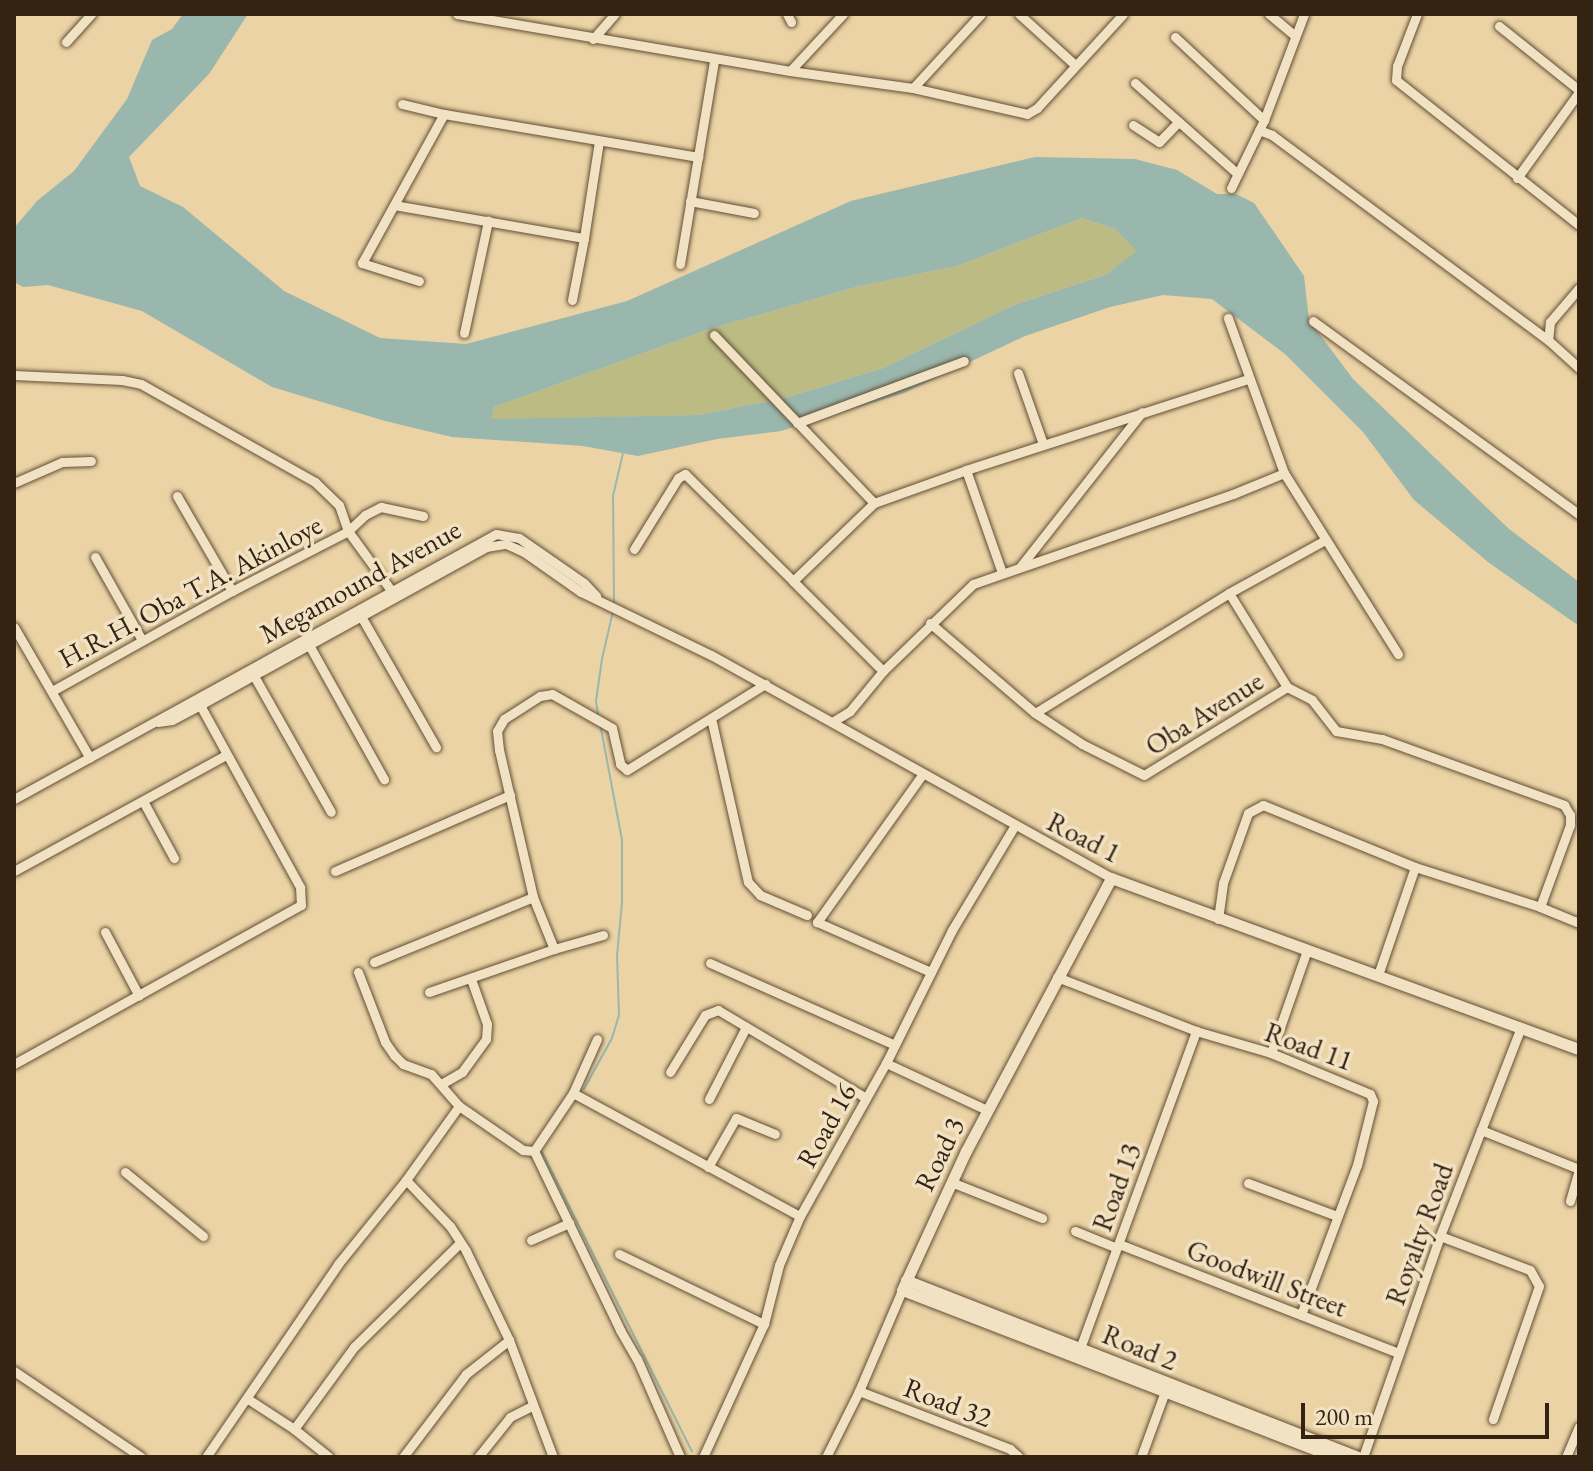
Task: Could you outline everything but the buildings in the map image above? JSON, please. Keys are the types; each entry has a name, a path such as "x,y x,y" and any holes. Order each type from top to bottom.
{"street":[{"path":"66,42 91,14"},
{"path":"457,14 714,60 913,88 1027,114 1037,108 1123,14"},
{"path":"593,39 615,14"},
{"path":"790,71 843,14"},
{"path":"913,88 981,14"},
{"path":"1019,14 1075,65"},
{"path":"1269,14 1295,36"},
{"path":"1231,188 1264,120 1304,14"},
{"path":"1417,14 1397,66 1396,80 1579,225"},
{"path":"1499,26 1579,91 1517,178"},
{"path":"1175,37 1264,120"},
{"path":"680,264 714,60"},
{"path":"1135,83 1238,174"},
{"path":"402,104 444,114 698,157"},
{"path":"419,281 362,263 444,114"},
{"path":"1133,125 1159,142 1178,122"},
{"path":"1259,130 1272,135 1548,340 1579,368"},
{"path":"572,300 599,141"},
{"path":"690,201 754,213"},
{"path":"394,205 584,238"},
{"path":"464,333 488,221"},
{"path":"1548,340 1550,322 1579,288"},
{"path":"1228,318 1247,379 1284,473 1398,654"},
{"path":"1313,321 1579,514"},
{"path":"714,335 874,503"},
{"path":"797,423 964,361"},
{"path":"1018,373 1043,444"},
{"path":"14,375 122,380 141,384 315,482 339,505 348,531 394,594"},
{"path":"793,581 874,503 1043,444 1247,379"},
{"path":"1020,567 1142,412"},
{"path":"14,483 62,462 91,461"},
{"path":"966,470 1002,573"},
{"path":"832,722 850,711 883,671 969,587 1284,473"},
{"path":"634,549 678,478 685,474 883,671"},
{"path":"177,496 232,591"},
{"name":"H.R.H. Oba T.A. Akinloye","path":"52,691 348,531 365,515 381,507 423,516"},
{"path":"930,623 1035,713 1229,593 1325,540"},
{"name":"Megamound Avenue","path":"14,799 158,722 172,720 197,701 394,594 497,543 524,552 583,587"},
{"path":"95,557 142,640"},
{"name":"Road 1","path":"583,587 601,600 765,684 1014,827 1111,878 1579,1049"},
{"path":"1229,593 1287,687 1312,700 1336,731 1382,739 1564,805 1570,815 1570,825 1540,907"},
{"name":"Megamound Avenue","path":"197,701 254,676 362,618 394,594"},
{"path":"362,618 436,747"},
{"path":"14,627 90,758"},
{"path":"309,645 384,779"},
{"path":"254,676 331,812"},
{"path":"554,949 533,897 497,739 504,719 546,693 593,721 610,727 620,764 627,770 765,684"},
{"name":"Oba Avenue","path":"1035,713 1082,744 1144,775 1287,687"},
{"path":"14,1064 301,905 300,887 197,701"},
{"path":"850,711 853,735"},
{"path":"711,718 748,882 760,895 807,915"},
{"path":"14,871 226,755"},
{"path":"922,775 817,922 931,972"},
{"path":"335,871 510,795"},
{"path":"143,801 174,858"},
{"path":"1218,919 1223,883 1248,813 1254,807 1263,805 1415,867 1540,907 1579,923"},
{"name":"Road 16","path":"703,1457 764,1324 779,1265 800,1216 886,1063 970,898 1014,827"},
{"path":"1378,975 1415,867"},
{"name":"Road 3","path":"826,1457 859,1391 951,1182 1111,878"},
{"path":"374,962 533,897"},
{"path":"105,932 139,996"},
{"path":"429,992 603,935"},
{"path":"1271,1053 1307,950"},
{"path":"710,963 895,1045"},
{"path":"358,972 385,1042 394,1055 403,1064 422,1069 443,1083 459,1106 523,1150 534,1151"},
{"name":"Road 11","path":"1057,977 1196,1031 1271,1053 1362,1089 1373,1101 1357,1165 1301,1315"},
{"path":"443,1083 462,1072 486,1039 487,1024 471,979"},
{"path":"670,1072 712,1010 866,1098"},
{"path":"709,1099 746,1027"},
{"name":"Royalty Road","path":"1360,1457 1440,1236 1521,1027"},
{"name":"Road 13","path":"1078,1353 1196,1031"},
{"path":"534,1151 573,1093 597,1039"},
{"path":"886,1063 987,1110"},
{"path":"573,1093 800,1216"},
{"path":"206,1457 338,1264 406,1180 459,1106"},
{"path":"708,1167 736,1118 775,1134"},
{"path":"1481,1130 1579,1169 1570,1201"},
{"path":"534,1151 637,1359 680,1457"},
{"path":"125,1172 203,1236"},
{"path":"406,1180 450,1226 460,1243 509,1340 553,1457"},
{"path":"951,1182 1042,1218"},
{"path":"1248,1183 1337,1216"},
{"path":"531,1240 569,1223"},
{"name":"Goodwill Street","path":"1075,1231 1399,1353"},
{"path":"1440,1236 1530,1270 1539,1286 1493,1419"},
{"path":"294,1429 354,1347 460,1243"},
{"path":"619,1254 764,1324"},
{"name":"Road 2","path":"904,1285 1166,1387 1360,1457"},
{"path":"403,1457 466,1374 509,1340"},
{"path":"14,1371 141,1457"},
{"path":"1141,1457 1166,1387"},
{"name":"Road 2","path":"1166,1387 1335,1457"},
{"name":"Road 32","path":"859,1391 1010,1449 1019,1457"},
{"path":"248,1399 329,1457"},
{"path":"478,1457 510,1417 532,1406"},
{"path":"1566,1457 1579,1427"}],"green space":[{"path":"1082,218 1115,229 1138,251 1105,275 1014,305 883,368 785,398 697,415 492,420 494,407 707,330 856,287 957,266"}],"shaded area":[{"path":"183,14 248,14 209,74 129,157 140,186 183,207 284,291 380,338 466,344 627,301 851,201 1035,157 1135,159 1177,170 1217,194 1236,194 1254,203 1304,276 1309,320 1353,379 1509,529 1579,582 1579,626 1488,562 1414,500 1363,432 1285,354 1212,299 1163,295 1110,307 1025,336 904,393 781,431 717,439 638,456 583,446 452,437 385,421 272,387 142,311 48,285 23,287 14,282 14,228 37,201 74,171 127,99 152,40 172,29","holes":["1082,218 1115,229 1137,251 1105,275 1014,305 883,368 785,398 697,415 492,419 494,407 707,330 856,287 957,266"]}],"waterway":[{"path":"614,604 613,496 623,453"},
{"path":"598,714 596,701 602,659 613,611"},
{"path":"584,1089 612,1038 619,1015 617,956 622,902 622,840 600,724"},
{"path":"542,1152 692,1451"}]}
